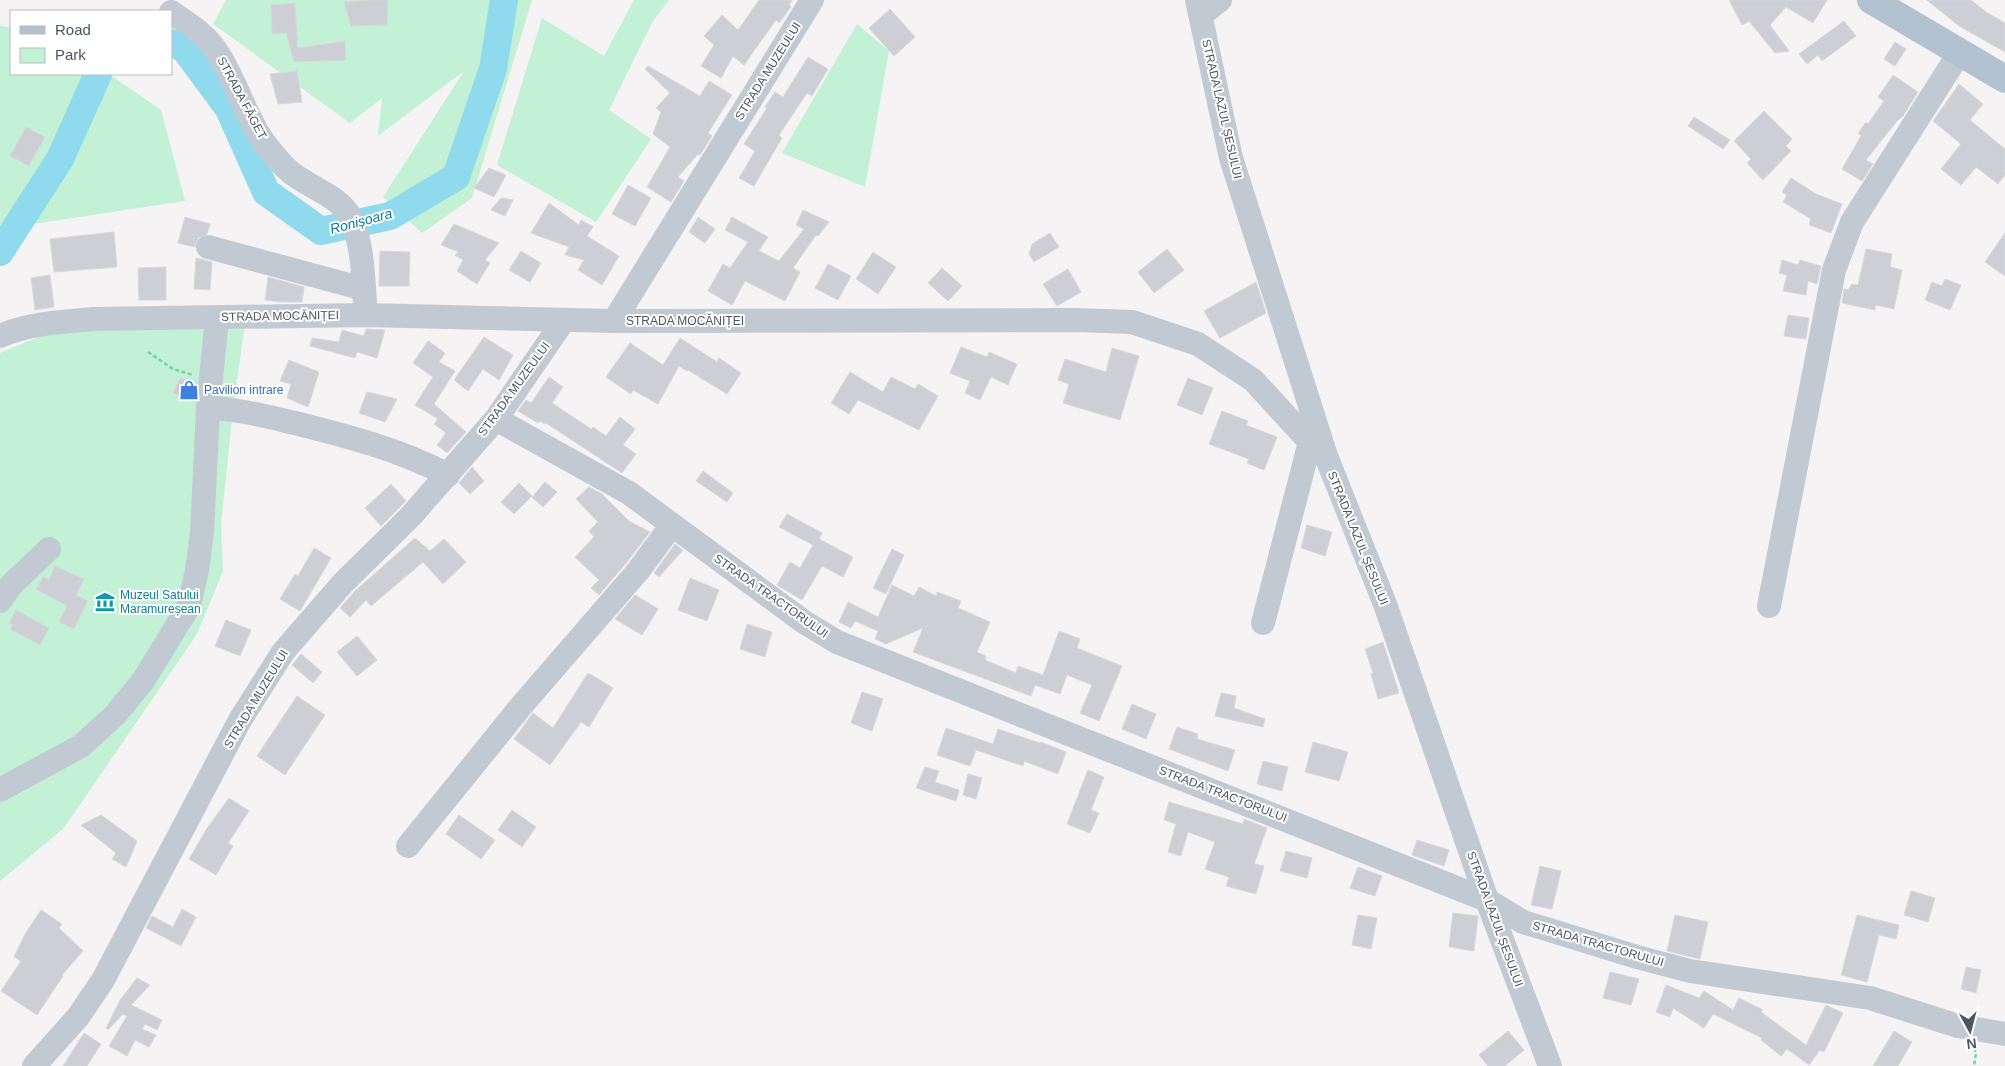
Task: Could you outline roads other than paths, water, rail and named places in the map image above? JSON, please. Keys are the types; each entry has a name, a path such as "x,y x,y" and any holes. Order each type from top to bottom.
{"main road":[{"path":"1871,0 2005,79"}],"street":[{"name":"STRADA FĂGET","path":"154,0 168,10"},
{"name":"STRADA MUZEULUI","path":"614,322 812,0"},
{"path":"1199,8 1220,0"},
{"name":"STRADA LAZUL ȘESULUI","path":"1199,8 1231,158 1318,449 1385,604 1487,900 1550,1066"},
{"name":"STRADA FĂGET","path":"172,13 202,34 217,51 269,149 291,173 330,196 352,218 359,244 366,314"},
{"path":"1769,606 1834,270 1852,222 1960,52"},
{"path":"208,247 364,289"},
{"name":"STRADA MOCĂNIȚEI","path":"0,336 11,331 94,319 366,314 614,322 1076,320 1132,322 1198,344 1253,380 1318,449"},
{"path":"0,790 81,746 115,715 143,681 189,606 197,570 202,532 208,408 217,318"},
{"name":"STRADA MUZEULUI","path":"34,1066 78,1017 103,980 240,720 283,652 343,583 410,517 496,419 564,320"},
{"path":"208,408 240,410 351,437 422,461 448,475"},
{"name":"STRADA TRACTORULUI","path":"496,419 629,493 804,622 837,642 1487,900 1523,922 1690,971 1870,998 1958,1026 2005,1034"},
{"path":"1263,623 1318,449"},
{"path":"408,846 522,705 638,571 672,525"},
{"path":"0,602 11,585 49,550"}],"waterway":[{"name":"Ronișoara","path":"172,43 184,48 229,109 266,192 321,231 390,216 456,177 493,69 504,0"},
{"name":"Ronișoara","path":"0,252 60,159 98,75"}],"place":[{"name":"Pavilion intrare","path":"189,390"},
{"name":"Muzeul Satului Maramureșean","path":"105,602"}]}
